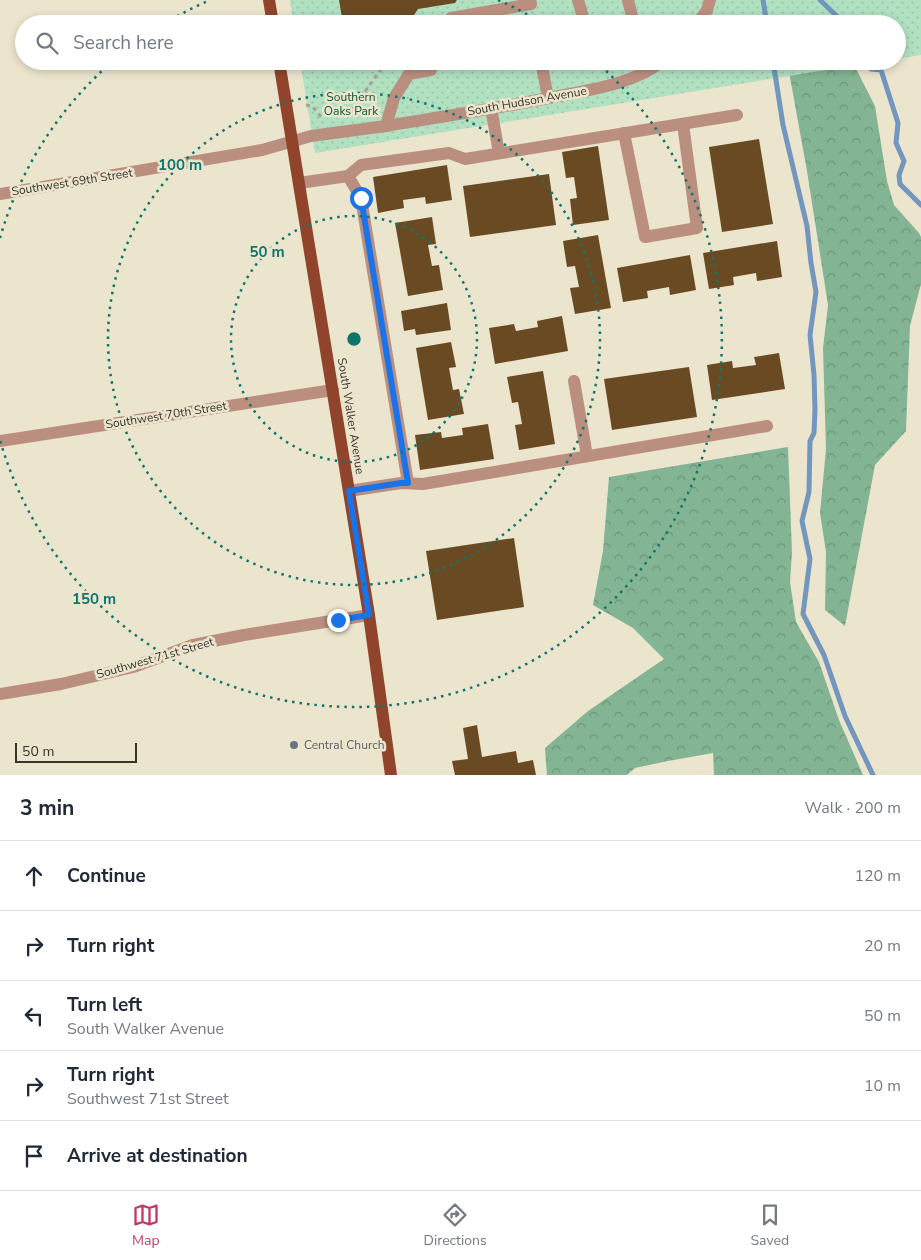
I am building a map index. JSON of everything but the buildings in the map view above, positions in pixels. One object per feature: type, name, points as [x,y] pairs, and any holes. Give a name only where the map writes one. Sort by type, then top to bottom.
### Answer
[{"type":"main road","points":[[269,0],[272,15]]},
{"type":"main road","name":"South Walker Avenue","points":[[280,70],[369,615],[391,775]]},
{"type":"street","points":[[578,0],[582,15]]},
{"type":"street","points":[[628,0],[632,15]]},
{"type":"street","points":[[703,15],[710,0]]},
{"type":"street","points":[[466,15],[531,2]]},
{"type":"street","points":[[386,126],[394,98],[409,74],[420,70]]},
{"type":"street","points":[[543,70],[548,98]]},
{"type":"street","name":"South Hudson Avenue","points":[[292,142],[311,136],[386,126],[599,88],[632,80],[648,70]]},
{"type":"street","points":[[491,108],[499,153]]},
{"type":"street","points":[[298,183],[348,176],[361,166],[448,153],[465,159],[736,115]]},
{"type":"street","points":[[624,133],[645,237],[697,228],[683,124]]},
{"type":"street","name":"Southwest 69th Street","points":[[0,194],[262,150],[292,142]]},
{"type":"street","points":[[348,176],[361,198],[408,483]]},
{"type":"street","points":[[574,381],[586,456]]},
{"type":"street","name":"Southwest 70th Street","points":[[0,441],[333,390]]},
{"type":"street","points":[[349,491],[401,483],[423,484],[767,426]]},
{"type":"street","name":"Southwest 71st Street","points":[[0,694],[61,684],[134,667],[193,645],[369,615]]},
{"type":"path","points":[[340,117],[346,116],[350,112],[380,70]]},
{"type":"path","points":[[306,106],[312,106],[322,118],[327,120]]},
{"type":"green space","points":[[290,0],[921,0],[921,55],[906,58],[906,15],[292,15]]},
{"type":"green space","name":"Southern Oaks Park","points":[[301,70],[826,70],[315,153]]},
{"type":"green space","points":[[789,70],[857,70],[875,106],[887,181],[894,205],[921,237],[921,284],[910,326],[906,431],[875,465],[845,626],[825,610],[826,552],[820,513],[826,449],[823,348],[828,305]]},
{"type":"green space","points":[[788,447],[792,553],[790,582],[796,622],[819,662],[839,720],[863,775],[714,775],[713,753],[635,768],[627,775],[547,775],[545,748],[588,711],[664,659],[633,628],[593,605],[603,551],[609,477]]},
{"type":"waterway","points":[[763,0],[766,15]]},
{"type":"waterway","points":[[820,0],[836,15]]},
{"type":"waterway","points":[[774,70],[783,125],[807,226],[816,292],[810,335],[814,375],[814,433],[810,441],[809,492],[802,521],[810,559],[803,614],[824,655],[845,716],[873,775]]},
{"type":"waterway","points":[[881,70],[898,123],[896,143],[904,161],[899,175],[900,184],[921,205]]},
{"type":"place","name":"Central Church","points":[[294,745]]},
{"type":"route","points":[[338,620],[369,615],[349,491],[408,483],[361,198]]}]
